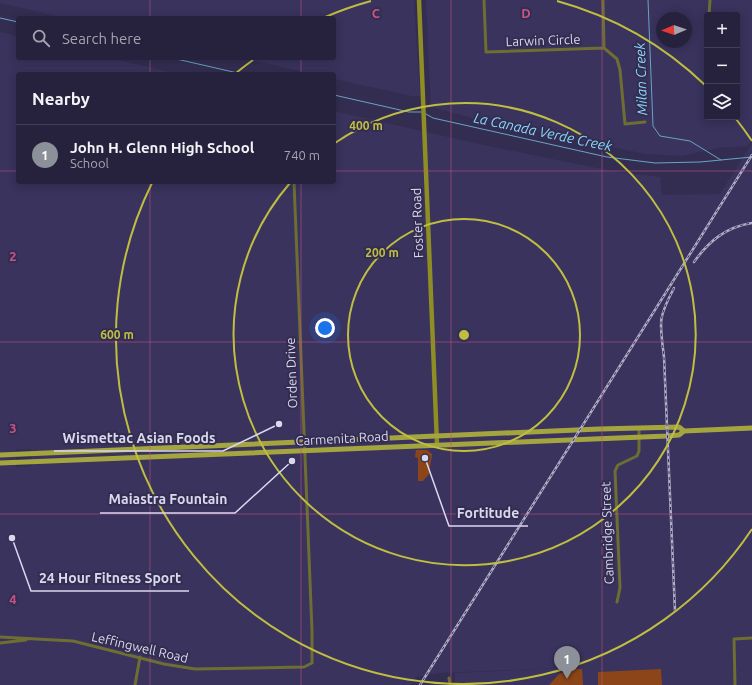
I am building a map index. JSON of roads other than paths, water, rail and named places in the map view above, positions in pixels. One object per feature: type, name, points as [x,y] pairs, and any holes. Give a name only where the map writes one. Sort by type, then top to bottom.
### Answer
[{"type":"main road","name":"Carmenita Road","points":[[0,455],[639,428],[679,427],[684,431]]},
{"type":"main road","name":"Carmenita Road","points":[[0,463],[437,444],[639,437],[679,435],[684,431],[752,428]]},
{"type":"main road","points":[[198,446],[198,455]]},
{"type":"street","name":"Foster Road","points":[[419,0],[437,444]]},
{"type":"street","name":"Larwin Circle","points":[[484,0],[486,52],[604,48]]},
{"type":"street","points":[[603,0],[604,48],[617,59],[625,124],[645,122]]},
{"type":"street","points":[[709,12],[710,0]]},
{"type":"street","name":"Orden Drive","points":[[294,184],[313,660]]},
{"type":"street","name":"Cambridge Street","points":[[617,602],[620,588],[615,472],[618,465],[637,456],[639,450],[639,428]]},
{"type":"street","name":"Leffingwell Road","points":[[0,637],[32,640],[73,641],[174,666],[210,670],[304,667],[310,665],[313,660]]},
{"type":"street","points":[[735,685],[734,639],[752,638]]},
{"type":"street","name":"Leffingwell Road","points":[[0,644],[32,640]]},
{"type":"street","points":[[135,685],[140,657]]},
{"type":"street","points":[[449,678],[450,685]]},
{"type":"waterway","name":"Milan Creek","points":[[648,0],[653,126],[660,136],[690,141],[721,160]]},
{"type":"waterway","name":"La Canada Verde Creek","points":[[0,18],[16,22]]},
{"type":"waterway","name":"La Canada Verde Creek","points":[[181,60],[233,72]]},
{"type":"waterway","name":"La Canada Verde Creek","points":[[336,95],[409,112],[421,112]]},
{"type":"waterway","name":"La Canada Verde Creek","points":[[426,114],[433,118],[607,157],[655,163],[700,162],[752,157]]},
{"type":"railway","points":[[420,685],[752,155]]},
{"type":"railway","points":[[694,262],[712,241],[719,236],[734,228],[752,223]]},
{"type":"railway","points":[[674,288],[662,315],[661,328],[664,357],[675,611]]},
{"type":"place","name":"Wismettac Asian Foods","points":[[279,424]]},
{"type":"place","name":"Fortitude","points":[[425,458]]},
{"type":"place","name":"Maiastra Fountain","points":[[292,461]]},
{"type":"place","name":"24 Hour Fitness Sport","points":[[12,538]]},
{"type":"place","name":"John H. Glenn High School","points":[[567,679]]}]
